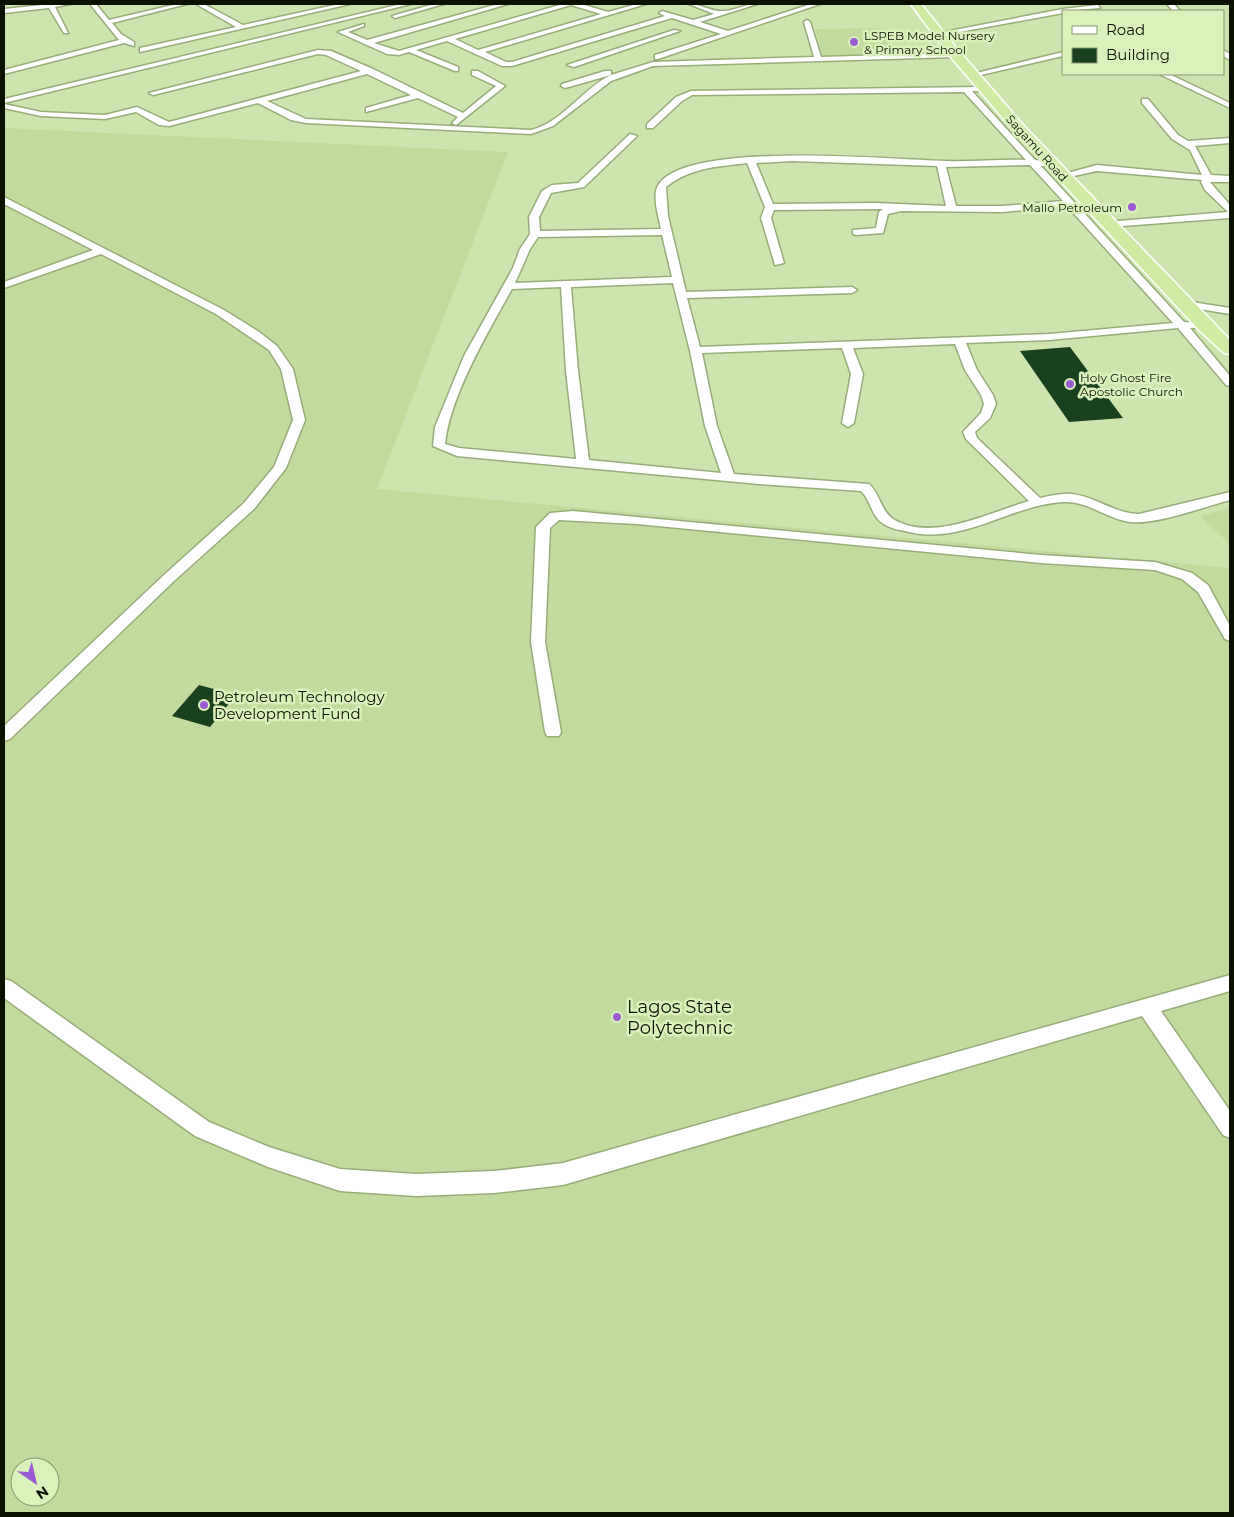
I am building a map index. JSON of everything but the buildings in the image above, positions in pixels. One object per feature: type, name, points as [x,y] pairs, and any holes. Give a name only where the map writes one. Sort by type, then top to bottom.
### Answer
[{"type":"highway","name":"Sagamu Road","points":[[916,4],[956,55],[969,82],[984,90],[1063,177],[1204,325],[1230,348]]},
{"type":"street","points":[[4,11],[68,4]]},
{"type":"street","points":[[93,4],[124,41],[164,61]]},
{"type":"street","points":[[108,22],[184,4]]},
{"type":"street","points":[[199,4],[242,27]]},
{"type":"street","points":[[143,50],[347,4]]},
{"type":"street","points":[[4,101],[115,75],[164,61],[408,4]]},
{"type":"street","points":[[389,18],[441,4]]},
{"type":"street","points":[[368,42],[505,4]]},
{"type":"street","points":[[372,22],[342,32],[394,53],[569,4]]},
{"type":"street","points":[[575,4],[607,14]]},
{"type":"street","points":[[692,4],[722,14]]},
{"type":"street","points":[[694,22],[754,4]]},
{"type":"street","points":[[565,86],[730,40],[817,4]]},
{"type":"street","points":[[51,6],[66,32]]},
{"type":"street","points":[[478,52],[607,14],[643,6]]},
{"type":"street","points":[[1072,10],[1099,7]]},
{"type":"street","points":[[1030,9],[1037,14]]},
{"type":"street","points":[[486,10],[515,19]]},
{"type":"street","points":[[655,10],[694,22],[730,40]]},
{"type":"street","points":[[938,34],[1037,14],[1062,11]]},
{"type":"street","points":[[446,38],[509,64],[672,16]]},
{"type":"street","points":[[807,22],[818,59]]},
{"type":"street","points":[[571,65],[676,31]]},
{"type":"street","points":[[4,72],[124,41]]},
{"type":"street","points":[[409,50],[455,68]]},
{"type":"street","points":[[153,93],[318,52],[328,53],[370,71],[462,116]]},
{"type":"street","points":[[650,126],[679,99],[691,93],[969,82],[1062,54]]},
{"type":"street","points":[[543,55],[600,75]]},
{"type":"street","points":[[261,101],[294,118],[306,121],[536,131],[549,125],[616,74],[659,63],[734,58],[818,59],[956,55]]},
{"type":"street","points":[[153,77],[164,61]]},
{"type":"street","points":[[4,106],[41,114],[105,117],[137,109],[162,123],[169,124],[370,71]]},
{"type":"street","points":[[451,128],[462,116],[501,86],[475,73]]},
{"type":"street","points":[[115,75],[137,74],[153,77],[173,88]]},
{"type":"street","points":[[1165,75],[1230,106]]},
{"type":"street","points":[[969,82],[1068,203],[1181,325],[1230,383]]},
{"type":"street","points":[[10,90],[22,96]]},
{"type":"street","points":[[369,110],[420,95]]},
{"type":"street","points":[[1213,98],[1230,98]]},
{"type":"street","points":[[1145,101],[1175,137],[1188,144],[1196,152],[1208,178]]},
{"type":"street","points":[[633,136],[581,185],[549,190],[537,209],[534,217],[536,234],[525,249],[518,268],[470,356],[440,427],[439,446],[446,450],[457,452],[864,487],[874,496],[880,515],[885,520],[927,532],[959,529],[1037,502],[1063,497],[1138,519],[1230,496]]},
{"type":"street","points":[[1188,144],[1230,140]]},
{"type":"street","points":[[728,476],[712,428],[696,350],[677,280],[667,232],[659,192],[668,177],[687,168],[785,158],[837,158],[941,164],[1033,162],[1051,164]]},
{"type":"street","points":[[751,161],[770,207],[766,218],[779,264]]},
{"type":"street","points":[[941,164],[952,210]]},
{"type":"street","points":[[1063,177],[1097,168],[1230,179]]},
{"type":"street","points":[[1208,178],[1205,182],[1208,188],[1230,210]]},
{"type":"street","points":[[4,200],[220,312],[255,334],[272,348],[287,369],[298,420],[280,468],[249,506],[169,578],[4,735]]},
{"type":"street","points":[[770,207],[876,206],[952,210],[1009,209],[1068,203]]},
{"type":"street","points":[[856,232],[880,231],[884,212],[903,208]]},
{"type":"street","points":[[1109,224],[1230,215]]},
{"type":"street","points":[[536,234],[667,232]]},
{"type":"street","points":[[4,285],[103,250]]},
{"type":"street","points":[[508,286],[677,280]]},
{"type":"street","points":[[566,285],[572,371],[583,464]]},
{"type":"street","points":[[682,295],[852,290]]},
{"type":"street","points":[[1185,304],[1230,311]]},
{"type":"street","points":[[696,350],[1049,337],[1181,325],[1204,325]]},
{"type":"street","points":[[960,341],[973,375],[982,386],[990,408],[987,414],[972,426],[970,432],[972,439],[1037,502]]},
{"type":"street","points":[[846,344],[857,374],[848,423]]},
{"type":"street","points":[[553,732],[538,642],[542,527],[555,516],[573,515],[647,521],[1044,559],[1147,565],[1185,575],[1201,585],[1211,597],[1216,613],[1230,636]]},
{"type":"street","points":[[4,987],[202,1129],[268,1158],[340,1180],[416,1186],[494,1182],[563,1174],[742,1121],[1230,983]]},
{"type":"street","points":[[1147,1007],[1230,1128]]},
{"type":"shaded area","name":"LSPEB Model Nursery & Primary School","points":[[882,28],[893,56],[823,57],[815,29]]},
{"type":"shaded area","name":"Lagos State Polytechnic","points":[[4,128],[508,152],[377,489],[1230,568],[1230,1513],[4,1513]]},
{"type":"shaded area","points":[[1230,508],[1230,544],[1200,516]]},
{"type":"place","name":"LSPEB Model Nursery & Primary School","points":[[854,42]]},
{"type":"place","name":"Mallo Petroleum","points":[[1132,207]]},
{"type":"place","name":"Holy Ghost Fire Apostolic Church","points":[[1070,384]]},
{"type":"place","name":"Petroleum Technology Development Fund","points":[[204,705]]},
{"type":"place","name":"Lagos State Polytechnic","points":[[617,1017]]}]
